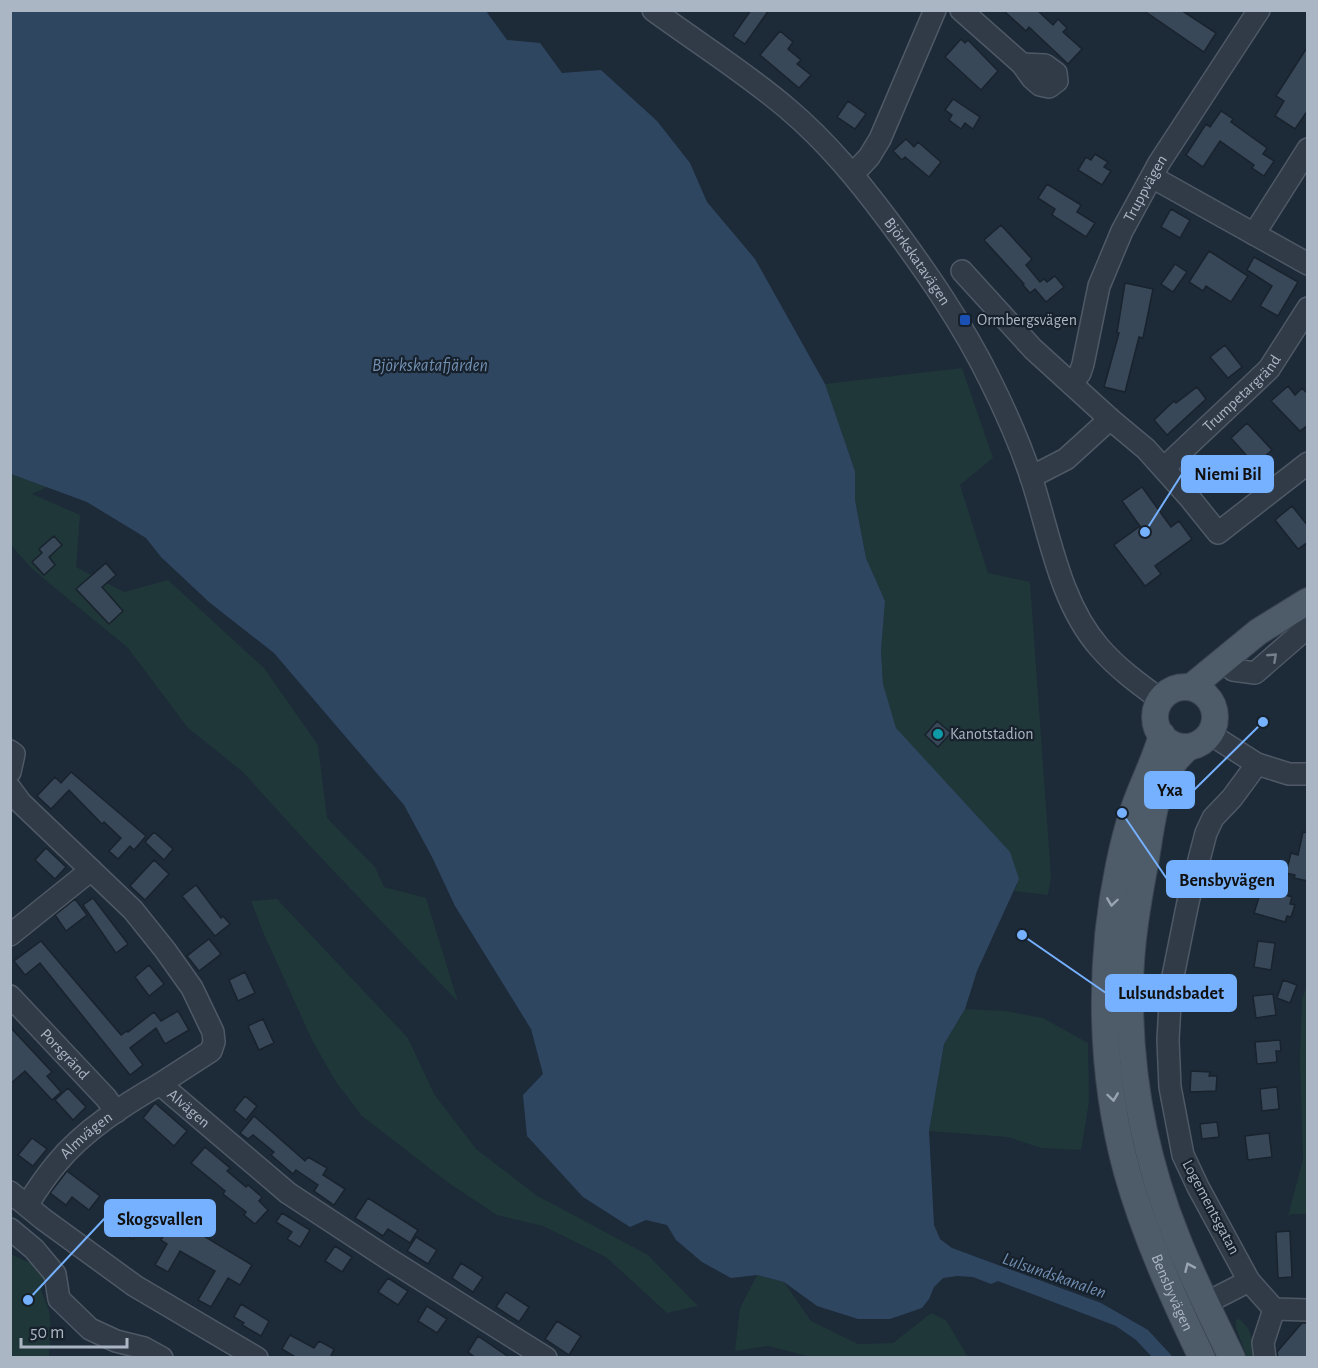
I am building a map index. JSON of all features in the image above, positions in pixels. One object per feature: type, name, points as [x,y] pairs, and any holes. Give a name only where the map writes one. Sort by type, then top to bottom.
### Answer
[{"type":"main road","points":[[1301,614],[1233,670],[1222,687],[1214,708],[1215,722],[1200,740],[1174,744],[1162,735],[1157,728],[1156,716],[1161,700],[1176,689],[1191,687],[1258,632],[1301,614]]},
{"type":"main road","points":[[1191,687],[1205,695],[1214,708]]},
{"type":"main road","name":"Bensbyvägen","points":[[1162,735],[1131,817],[1114,892],[1107,949],[1106,1032],[1113,1100],[1127,1171],[1148,1235],[1202,1358]]},
{"type":"main road","name":"Bensbyvägen","points":[[1200,740],[1178,755],[1166,772],[1155,805],[1132,945],[1130,1016],[1136,1085],[1151,1160],[1176,1236],[1232,1358]]},
{"type":"street","name":"Björkskatavägen","points":[[653,10],[789,110],[819,138],[853,174],[918,259],[954,315],[999,398],[1031,477],[1063,581],[1081,621],[1105,654],[1161,700]]},
{"type":"street","points":[[853,174],[869,157],[879,139],[935,10]]},
{"type":"street","points":[[961,10],[1022,64]]},
{"type":"street","name":"Truppvägen","points":[[1072,383],[1080,373],[1083,364],[1095,304],[1108,261],[1122,231],[1193,109],[1258,10]]},
{"type":"street","points":[[1254,234],[1308,149]]},
{"type":"street","points":[[1152,177],[1308,264]]},
{"type":"street","points":[[962,272],[1033,349],[1136,440],[1164,468],[1218,533],[1308,463]]},
{"type":"street","name":"Trumpetargränd","points":[[1164,468],[1269,369],[1308,308]]},
{"type":"street","points":[[1031,477],[1066,459],[1110,419]]},
{"type":"street","points":[[1200,740],[1257,764],[1289,774],[1308,774]]},
{"type":"street","points":[[10,751],[14,754],[10,772]]},
{"type":"street","name":"Logementsgatan","points":[[1257,764],[1232,798],[1213,818],[1206,833],[1188,902],[1171,986],[1168,1040],[1170,1087],[1183,1155],[1249,1281],[1274,1309]]},
{"type":"street","name":"Alvägen","points":[[10,788],[21,803],[133,910],[192,988],[213,1032],[214,1042],[211,1051],[160,1084],[288,1193],[546,1358]]},
{"type":"street","points":[[10,935],[91,870]]},
{"type":"street","name":"Porsgränd","points":[[10,996],[106,1098],[116,1112]]},
{"type":"street","name":"Almvägen","points":[[19,1199],[85,1136],[116,1112],[160,1084]]},
{"type":"street","points":[[19,1199],[135,1286],[257,1358]]},
{"type":"street","points":[[10,1229],[34,1249],[55,1274],[59,1299],[90,1329],[116,1341],[153,1353]]},
{"type":"street","points":[[1206,1303],[1249,1281]]},
{"type":"street","points":[[1265,1358],[1263,1342],[1274,1309],[1308,1310]]},
{"type":"green space","points":[[962,368],[993,458],[960,485],[988,573],[1030,582],[1051,877],[1048,895],[1014,891],[1017,885],[958,798],[896,729],[883,684],[881,651],[885,601],[866,558],[855,500],[855,471],[825,384]]},
{"type":"green space","points":[[10,474],[47,487],[32,494],[80,515],[76,567],[124,592],[168,580],[264,668],[318,745],[327,818],[375,867],[384,887],[426,898],[458,1002],[243,772],[188,728],[128,648],[32,569],[11,545]]},
{"type":"green space","points":[[277,899],[408,1038],[434,1094],[476,1149],[536,1195],[648,1255],[698,1306],[667,1313],[606,1257],[543,1226],[497,1215],[450,1184],[362,1116],[336,1082],[313,1042],[251,901]]},
{"type":"green space","points":[[1307,985],[1307,1214],[1288,1216],[1303,1159],[1300,1060],[1302,999]]},
{"type":"green space","points":[[965,1009],[1005,1011],[1043,1018],[1088,1043],[1089,1102],[1081,1150],[1041,1148],[1008,1137],[929,1131],[944,1044]]},
{"type":"green space","points":[[10,1254],[46,1270],[41,1290],[49,1311],[51,1330],[49,1357],[11,1357]]},
{"type":"green space","points":[[757,1275],[784,1282],[811,1321],[858,1344],[893,1343],[931,1313],[946,1320],[968,1357],[811,1357],[768,1346],[735,1351],[740,1308]]},
{"type":"green space","points":[[1240,1319],[1248,1328],[1260,1357],[1247,1357],[1236,1328],[1236,1320]]},
{"type":"water","name":"Björkskatafjärden","points":[[10,11],[486,11],[507,40],[540,43],[562,73],[601,70],[657,121],[690,163],[707,202],[755,259],[825,384],[855,471],[855,500],[866,558],[885,601],[881,651],[883,684],[896,728],[1010,852],[1019,879],[977,971],[965,1009],[944,1044],[929,1131],[934,1225],[940,1239],[952,1248],[1101,1303],[1148,1330],[1172,1356],[1177,1357],[1152,1357],[1136,1340],[1116,1326],[998,1281],[991,1284],[973,1277],[943,1278],[934,1287],[922,1308],[890,1319],[858,1319],[817,1306],[784,1282],[757,1275],[731,1278],[702,1262],[676,1240],[667,1225],[646,1220],[630,1227],[583,1197],[527,1136],[523,1095],[543,1074],[531,1029],[455,906],[404,805],[274,653],[209,602],[161,557],[146,538],[87,502],[11,474]]},
{"type":"building","points":[[751,10],[769,10],[745,44],[733,36]]},
{"type":"building","points":[[1003,10],[1037,10],[1053,25],[1058,19],[1067,28],[1063,32],[1082,49],[1068,64],[1029,27],[1026,31]]},
{"type":"building","points":[[1143,10],[1181,10],[1216,33],[1204,52]]},
{"type":"building","points":[[780,31],[793,42],[788,49],[801,60],[797,64],[811,75],[799,88],[760,55]]},
{"type":"building","points":[[961,39],[965,43],[968,40],[998,71],[981,90],[945,57]]},
{"type":"building","points":[[1308,46],[1308,110],[1295,129],[1275,116],[1284,101],[1276,96]]},
{"type":"building","points":[[953,99],[980,117],[973,129],[965,123],[961,129],[949,120],[952,115],[945,110]]},
{"type":"building","points":[[848,101],[866,114],[855,129],[837,117]]},
{"type":"building","points":[[1221,111],[1233,119],[1231,122],[1267,148],[1263,154],[1274,161],[1264,176],[1252,168],[1254,165],[1220,141],[1203,167],[1186,155],[1206,124],[1210,127]]},
{"type":"building","points":[[906,139],[914,147],[918,142],[941,162],[929,177],[905,157],[902,160],[893,151]]},
{"type":"building","points":[[1095,154],[1108,162],[1104,167],[1111,171],[1102,185],[1078,170],[1086,157],[1091,160]]},
{"type":"building","points":[[1047,184],[1081,205],[1077,212],[1095,223],[1086,237],[1052,215],[1055,209],[1038,198]]},
{"type":"building","points":[[1171,209],[1190,220],[1180,238],[1161,227]]},
{"type":"building","points":[[1001,225],[1032,259],[1026,265],[1040,282],[1044,279],[1047,282],[1055,276],[1064,287],[1046,302],[1035,289],[1030,293],[984,240]]},
{"type":"building","points":[[1209,251],[1248,276],[1231,302],[1206,286],[1203,291],[1189,282]]},
{"type":"building","points":[[1254,257],[1298,282],[1278,316],[1260,306],[1272,286],[1247,270]]},
{"type":"building","points":[[1175,264],[1187,272],[1173,292],[1161,284]]},
{"type":"building","points":[[1125,283],[1153,289],[1143,338],[1139,337],[1125,392],[1104,387],[1119,333],[1117,333]]},
{"type":"building","points":[[1225,345],[1242,367],[1228,378],[1210,357]]},
{"type":"building","points":[[1288,386],[1295,395],[1302,388],[1308,394],[1308,425],[1300,431],[1271,401]]},
{"type":"building","points":[[1197,387],[1206,399],[1167,435],[1154,420],[1174,401],[1176,403]]},
{"type":"building","points":[[1247,423],[1272,450],[1255,465],[1231,438]]},
{"type":"building","points":[[1142,487],[1171,527],[1179,521],[1192,539],[1155,566],[1161,574],[1145,586],[1114,545],[1140,526],[1122,501]]},
{"type":"building","points":[[1292,506],[1308,526],[1308,542],[1298,549],[1275,520]]},
{"type":"building","points":[[54,536],[62,545],[49,557],[55,565],[44,575],[32,562],[42,553],[39,549]]},
{"type":"building","points":[[106,563],[116,575],[102,587],[123,611],[109,624],[76,589]]},
{"type":"building","name":"Kanotstadion","points":[[937,721],[951,733],[938,747],[925,735]]},
{"type":"building","points":[[71,772],[146,836],[134,850],[130,846],[118,859],[109,851],[121,838],[104,822],[102,824],[69,790],[51,809],[37,796],[55,777],[61,783]]},
{"type":"building","points":[[154,832],[173,849],[164,860],[145,842]]},
{"type":"building","points":[[1303,832],[1308,833],[1308,881],[1294,878],[1295,875],[1286,873],[1291,853],[1298,855]]},
{"type":"building","points":[[46,848],[66,867],[55,879],[35,860]]},
{"type":"building","points":[[154,860],[169,874],[145,900],[130,886]]},
{"type":"building","points":[[196,885],[221,918],[223,916],[230,924],[215,936],[182,896]]},
{"type":"building","points":[[1262,888],[1292,897],[1290,904],[1295,905],[1291,917],[1287,916],[1285,922],[1254,913]]},
{"type":"building","points":[[93,898],[128,944],[116,953],[83,905]]},
{"type":"building","points":[[75,899],[87,915],[66,931],[55,915]]},
{"type":"building","points":[[209,939],[221,954],[199,971],[187,956]]},
{"type":"building","points":[[41,941],[121,1035],[154,1012],[161,1021],[178,1011],[189,1030],[165,1044],[156,1028],[130,1048],[143,1065],[130,1075],[40,963],[25,975],[14,961]]},
{"type":"building","points":[[1258,941],[1275,943],[1271,970],[1254,967]]},
{"type":"building","points":[[149,965],[164,984],[149,996],[135,977]]},
{"type":"building","points":[[245,972],[255,993],[238,1001],[229,980]]},
{"type":"building","points":[[1283,980],[1297,985],[1290,1003],[1277,998]]},
{"type":"building","points":[[1273,994],[1276,1015],[1256,1018],[1253,996]]},
{"type":"building","points":[[263,1019],[274,1043],[259,1050],[248,1026]]},
{"type":"building","points":[[10,1027],[52,1072],[47,1076],[61,1092],[52,1100],[25,1071],[10,1084]]},
{"type":"building","points":[[1280,1040],[1281,1051],[1276,1051],[1277,1062],[1257,1064],[1255,1042]]},
{"type":"building","points":[[1191,1071],[1210,1072],[1209,1076],[1217,1076],[1216,1091],[1190,1092]]},
{"type":"building","points":[[1277,1087],[1279,1109],[1262,1111],[1260,1089]]},
{"type":"building","points":[[68,1088],[86,1107],[73,1120],[55,1100]]},
{"type":"building","points":[[245,1096],[257,1106],[246,1120],[234,1110]]},
{"type":"building","points":[[155,1103],[187,1131],[174,1146],[143,1118]]},
{"type":"building","points":[[254,1116],[305,1161],[308,1157],[327,1168],[323,1175],[345,1189],[334,1205],[314,1191],[318,1185],[296,1170],[293,1174],[271,1155],[274,1152],[253,1135],[248,1139],[240,1133]]},
{"type":"building","points":[[1217,1122],[1219,1137],[1202,1139],[1200,1124]]},
{"type":"building","points":[[1269,1133],[1272,1157],[1248,1160],[1245,1136]]},
{"type":"building","points":[[32,1138],[47,1149],[33,1166],[18,1155]]},
{"type":"building","points":[[205,1147],[230,1168],[227,1171],[262,1197],[259,1201],[268,1210],[255,1224],[244,1215],[246,1212],[223,1194],[225,1191],[191,1163]]},
{"type":"building","points":[[67,1171],[100,1196],[89,1210],[72,1197],[66,1205],[50,1193]]},
{"type":"building","points":[[368,1198],[418,1230],[410,1243],[388,1229],[383,1236],[355,1218]]},
{"type":"building","points":[[128,1202],[148,1213],[133,1239],[113,1228]]},
{"type":"building","points":[[282,1213],[310,1230],[300,1247],[287,1239],[292,1232],[276,1222]]},
{"type":"building","points":[[174,1218],[252,1265],[240,1285],[228,1278],[211,1307],[198,1300],[215,1271],[180,1251],[168,1272],[155,1265],[167,1244],[161,1240]]},
{"type":"building","points":[[1290,1231],[1292,1277],[1278,1278],[1276,1232]]},
{"type":"building","points":[[416,1237],[437,1250],[428,1264],[407,1251]]},
{"type":"building","points":[[335,1246],[352,1257],[342,1272],[325,1261]]},
{"type":"building","points":[[461,1263],[483,1277],[473,1292],[452,1278]]},
{"type":"building","points":[[388,1278],[408,1291],[398,1305],[378,1292]]},
{"type":"building","points":[[506,1292],[529,1307],[519,1322],[496,1307]]},
{"type":"building","points":[[241,1304],[269,1321],[261,1336],[242,1325],[244,1323],[234,1317]]},
{"type":"building","points":[[427,1306],[447,1319],[437,1333],[418,1321]]},
{"type":"building","points":[[557,1321],[581,1336],[569,1355],[545,1339]]},
{"type":"building","points":[[1302,1323],[1308,1323],[1308,1358],[1278,1358],[1277,1352]]},
{"type":"building","points":[[290,1335],[314,1348],[319,1341],[334,1349],[330,1358],[297,1358],[282,1349]]},
{"type":"building","points":[[478,1336],[510,1358],[476,1358],[468,1352]]},
{"type":"place","name":"Ormbergsvägen","points":[[965,320]]},
{"type":"place","name":"Niemi Bil","points":[[1145,532]]},
{"type":"place","name":"Yxa","points":[[1263,722]]},
{"type":"place","name":"Kanotstadion","points":[[938,734]]},
{"type":"place","name":"Bensbyvägen","points":[[1122,813]]},
{"type":"place","name":"Lulsundsbadet","points":[[1022,935]]},
{"type":"place","name":"Skogsvallen","points":[[28,1300]]},
{"type":"water label","name":"Lulsundskanalen","points":[[1054,1276]]}]
